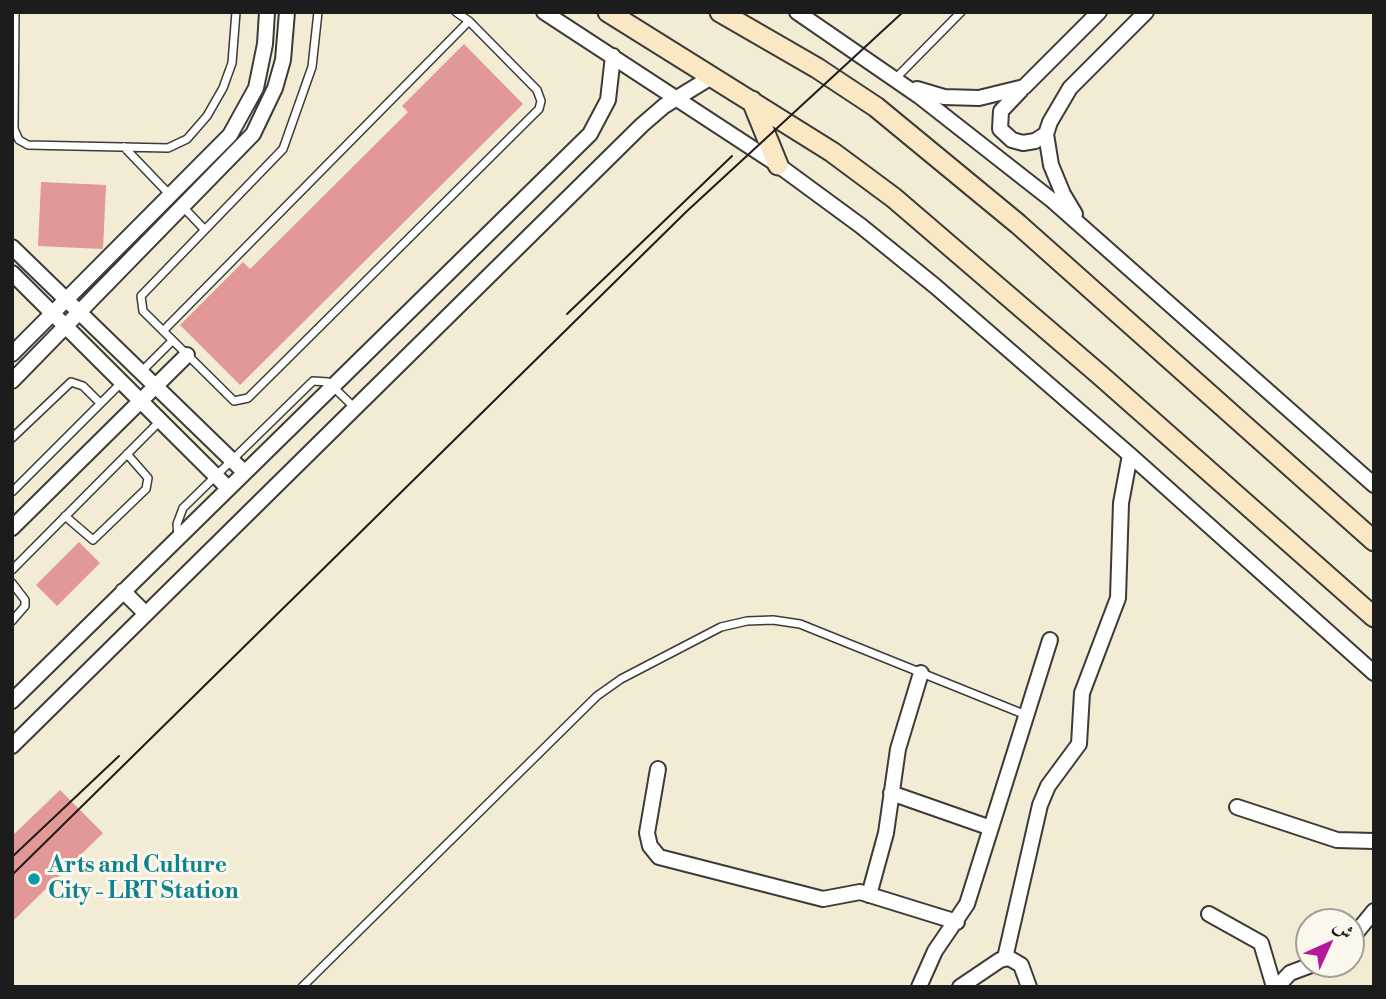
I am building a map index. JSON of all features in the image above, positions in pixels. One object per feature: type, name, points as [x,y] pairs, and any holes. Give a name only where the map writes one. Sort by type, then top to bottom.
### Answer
[{"type":"main road","points":[[608,12],[832,152],[894,198],[1100,375],[1374,617]]},
{"type":"main road","points":[[724,14],[836,81],[917,140],[1018,224],[1374,541]]},
{"type":"main road","points":[[752,101],[778,165]]},
{"type":"street","points":[[12,354],[230,135],[245,112],[261,67],[267,12]]},
{"type":"street","points":[[12,381],[184,208],[253,134],[275,88],[284,60],[287,12]]},
{"type":"street","points":[[544,12],[778,165],[935,286],[1130,455],[1374,673]]},
{"type":"street","points":[[1099,12],[1000,111],[1000,129],[1007,137],[1023,143],[1035,141],[1046,134],[1064,95],[1146,12]]},
{"type":"street","points":[[799,13],[818,21],[1016,171],[1089,232],[1374,485]]},
{"type":"street","points":[[12,701],[243,471],[590,134],[608,100],[613,57]]},
{"type":"street","points":[[12,746],[642,125],[676,98],[713,76]]},
{"type":"street","points":[[895,79],[927,93],[961,98],[993,96],[1024,87]]},
{"type":"street","points":[[1046,134],[1056,180],[1070,208],[1089,232]]},
{"type":"street","points":[[12,247],[243,471]]},
{"type":"street","points":[[12,273],[227,487]]},
{"type":"street","points":[[12,528],[187,355]]},
{"type":"street","points":[[960,987],[1005,958],[1040,805],[1048,786],[1079,744],[1082,693],[1118,598],[1121,503],[1130,455]]},
{"type":"street","points":[[123,591],[146,614]]},
{"type":"street","points":[[919,987],[935,951],[967,904],[1050,640]]},
{"type":"street","points":[[869,895],[886,833],[897,755],[921,673]]},
{"type":"street","points":[[658,769],[647,833],[650,846],[659,857],[822,899],[853,892],[869,895],[957,922]]},
{"type":"street","points":[[891,793],[991,828]]},
{"type":"street","points":[[1237,807],[1337,840],[1374,841]]},
{"type":"street","points":[[1209,914],[1261,943],[1275,987],[1295,971]]},
{"type":"street","points":[[1005,958],[1019,961],[1030,987]]},
{"type":"lane","points":[[15,12],[14,129],[23,144],[174,148],[187,139],[207,116],[228,79],[236,12]]},
{"type":"lane","points":[[318,12],[312,68],[283,149],[141,296],[143,311],[227,396],[241,402],[539,109],[541,101],[537,90],[469,21],[456,12]]},
{"type":"lane","points":[[895,79],[961,12]]},
{"type":"lane","points":[[163,331],[469,21]]},
{"type":"lane","points":[[124,147],[171,196]]},
{"type":"lane","points":[[184,208],[204,229]]},
{"type":"lane","points":[[141,372],[172,341]]},
{"type":"lane","points":[[178,537],[178,518],[183,508],[313,381],[323,380],[332,385],[355,408]]},
{"type":"lane","points":[[12,438],[71,382],[83,386],[100,403]]},
{"type":"lane","points":[[12,492],[122,382]]},
{"type":"lane","points":[[12,569],[160,420]]},
{"type":"lane","points":[[65,516],[93,540],[146,489],[148,478],[127,454]]},
{"type":"lane","points":[[12,583],[25,600],[25,606],[12,621]]},
{"type":"lane","points":[[302,987],[597,696],[621,679],[721,627],[747,621],[773,620],[800,624],[1026,715]]},
{"type":"building","points":[[464,44],[523,104],[240,385],[180,325],[243,262],[250,269],[408,112],[402,106]]},
{"type":"building","points":[[41,182],[106,185],[103,249],[38,246]]},
{"type":"building","points":[[79,542],[100,563],[57,606],[36,585]]},
{"type":"building","name":"Arts and Culture City - LRT Station","points":[[60,790],[103,833],[12,922],[12,836]]},
{"type":"tram line","points":[[12,875],[686,212],[903,12]]},
{"type":"tram line","points":[[567,314],[732,156]]},
{"type":"tram line","points":[[12,857],[119,756]]},
{"type":"place","name":"Arts and Culture City - LRT Station","points":[[34,879]]}]
